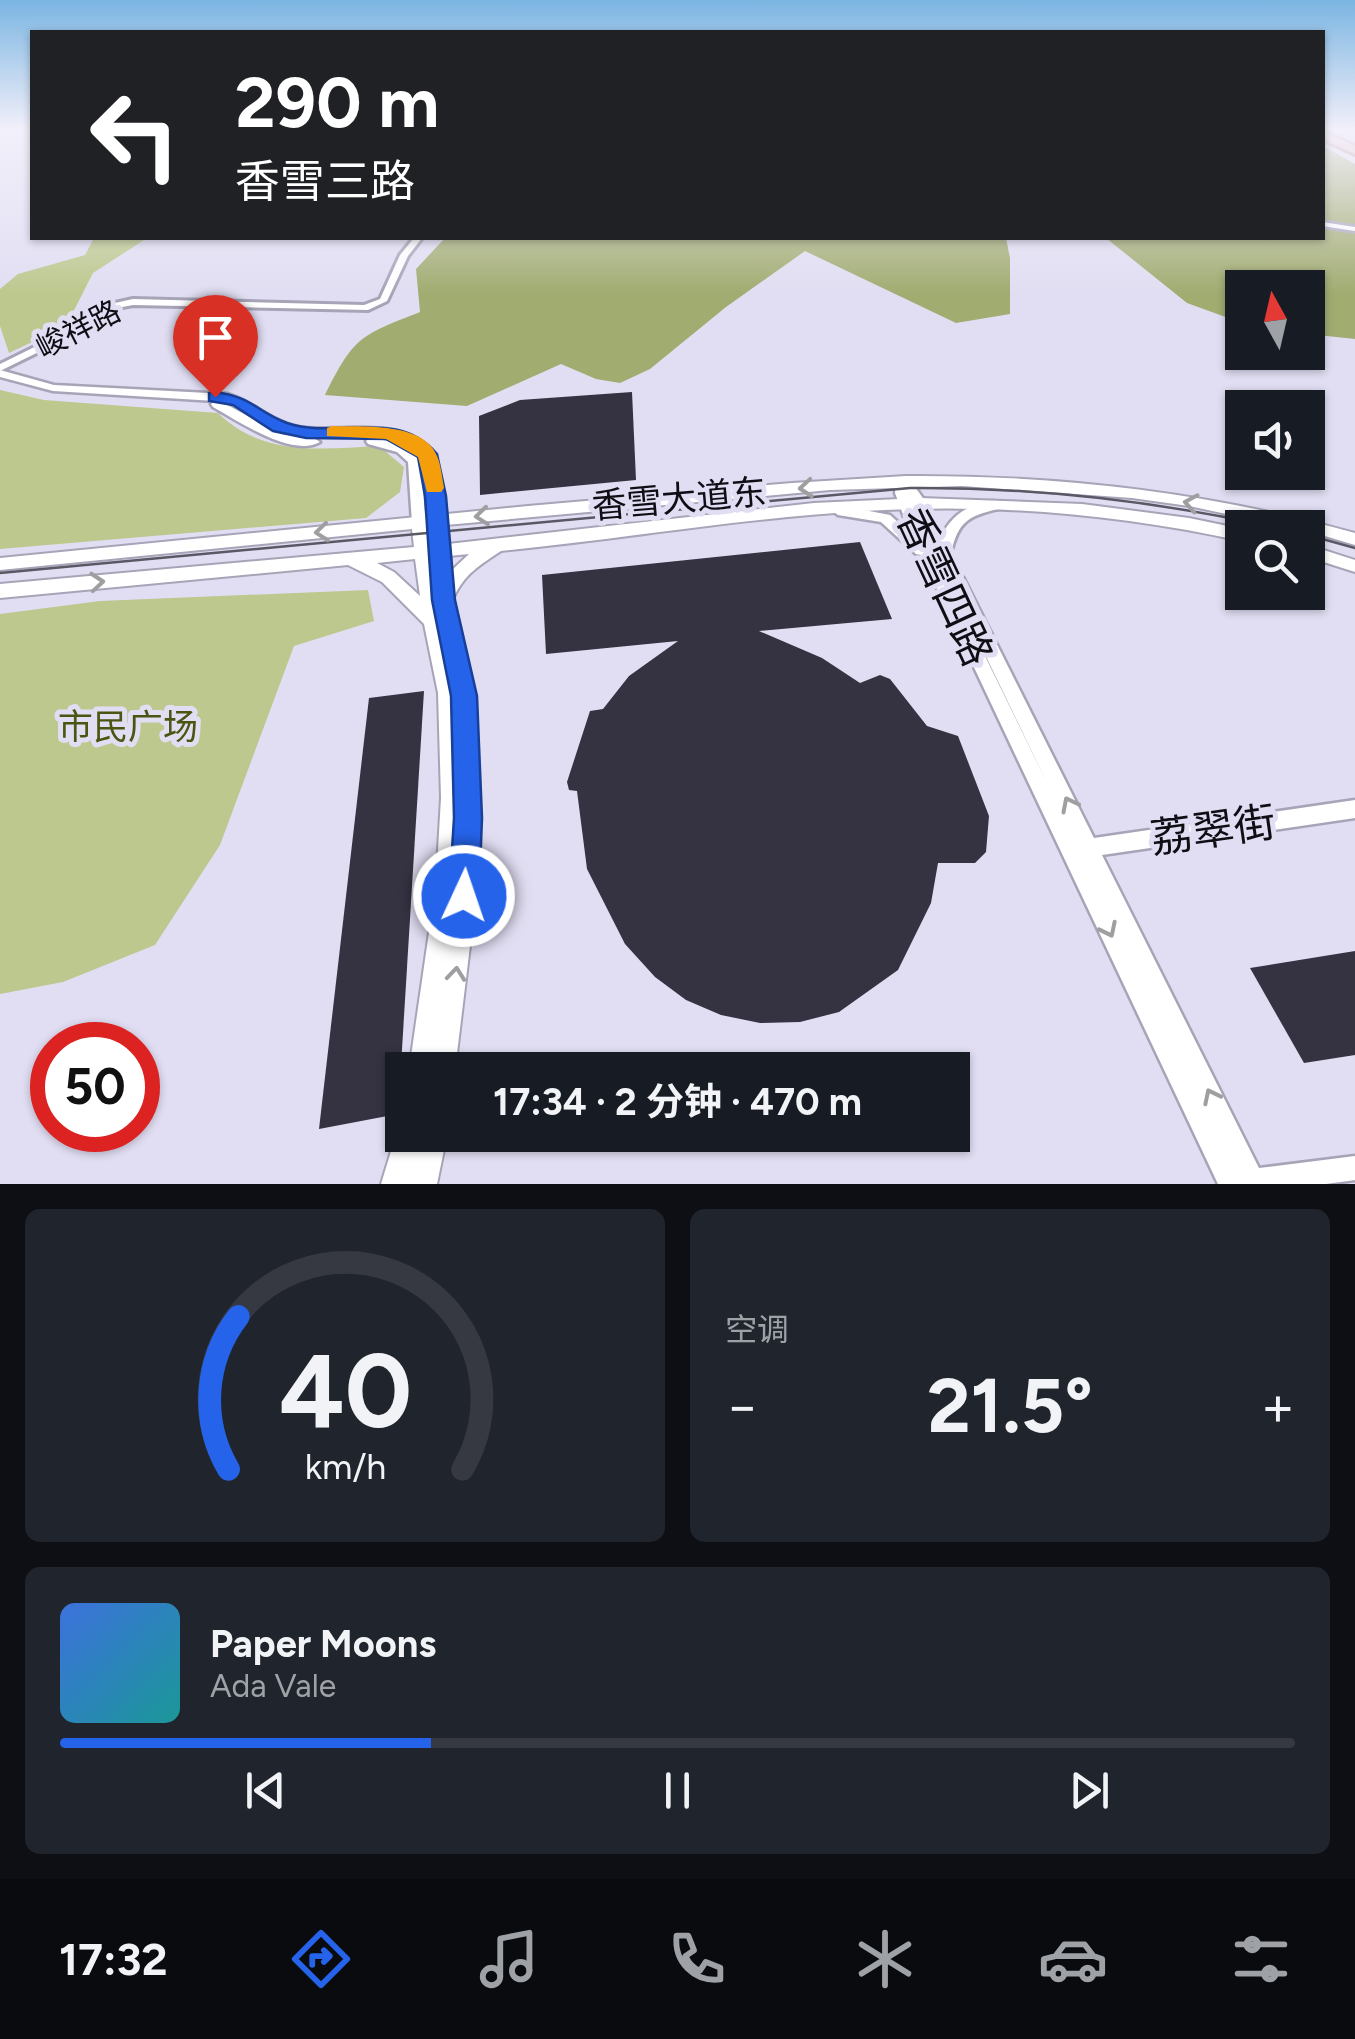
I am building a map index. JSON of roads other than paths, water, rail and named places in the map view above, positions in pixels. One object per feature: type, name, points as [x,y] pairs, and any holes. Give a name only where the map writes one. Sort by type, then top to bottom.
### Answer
[{"type":"main road","name":"香雪大道东","points":[[0,564],[903,481],[999,482],[1133,494],[1269,518],[1355,539]]},
{"type":"main road","name":"香雪大道东","points":[[0,592],[534,542],[814,509],[912,503],[1021,504],[1142,516],[1225,532]]},
{"type":"main road","points":[[425,1052],[448,884],[452,798],[448,693],[432,621],[428,522]]},
{"type":"main road","points":[[444,600],[459,570],[474,557],[497,548],[534,542]]},
{"type":"main road","points":[[431,550],[464,696],[468,818],[455,988],[445,1052]]},
{"type":"main road","points":[[1325,556],[1355,566]]},
{"type":"main road","points":[[317,562],[349,562],[374,568],[396,584],[432,621]]},
{"type":"main road","points":[[395,1184],[405,1152]]},
{"type":"main road","points":[[422,1184],[429,1152]]},
{"type":"street","points":[[1325,225],[1355,230]]},
{"type":"street","name":"峻祥路","points":[[0,371],[109,307],[133,302],[365,308],[383,301],[406,251],[416,240]]},
{"type":"street","points":[[0,371],[53,388],[227,398],[294,431],[370,432],[405,438],[430,460],[428,522]]},
{"type":"street","points":[[0,383],[61,396],[209,403],[226,406],[278,438],[389,444],[414,461],[428,522]]},
{"type":"street","name":"香雪四路","points":[[903,481],[1239,1183]]},
{"type":"street","points":[[814,509],[852,510],[884,518],[936,556],[960,516],[985,507],[1021,504]]},
{"type":"street","name":"荔翠街","points":[[1081,850],[1355,810]]},
{"type":"street","points":[[1239,1183],[1355,1168]]},
{"type":"tram line","points":[[0,573],[910,488],[1003,490],[1095,498],[1225,518]]},
{"type":"tram line","points":[[1325,540],[1355,548]]},
{"type":"park label","name":"市民广场","points":[[128,727]]}]
